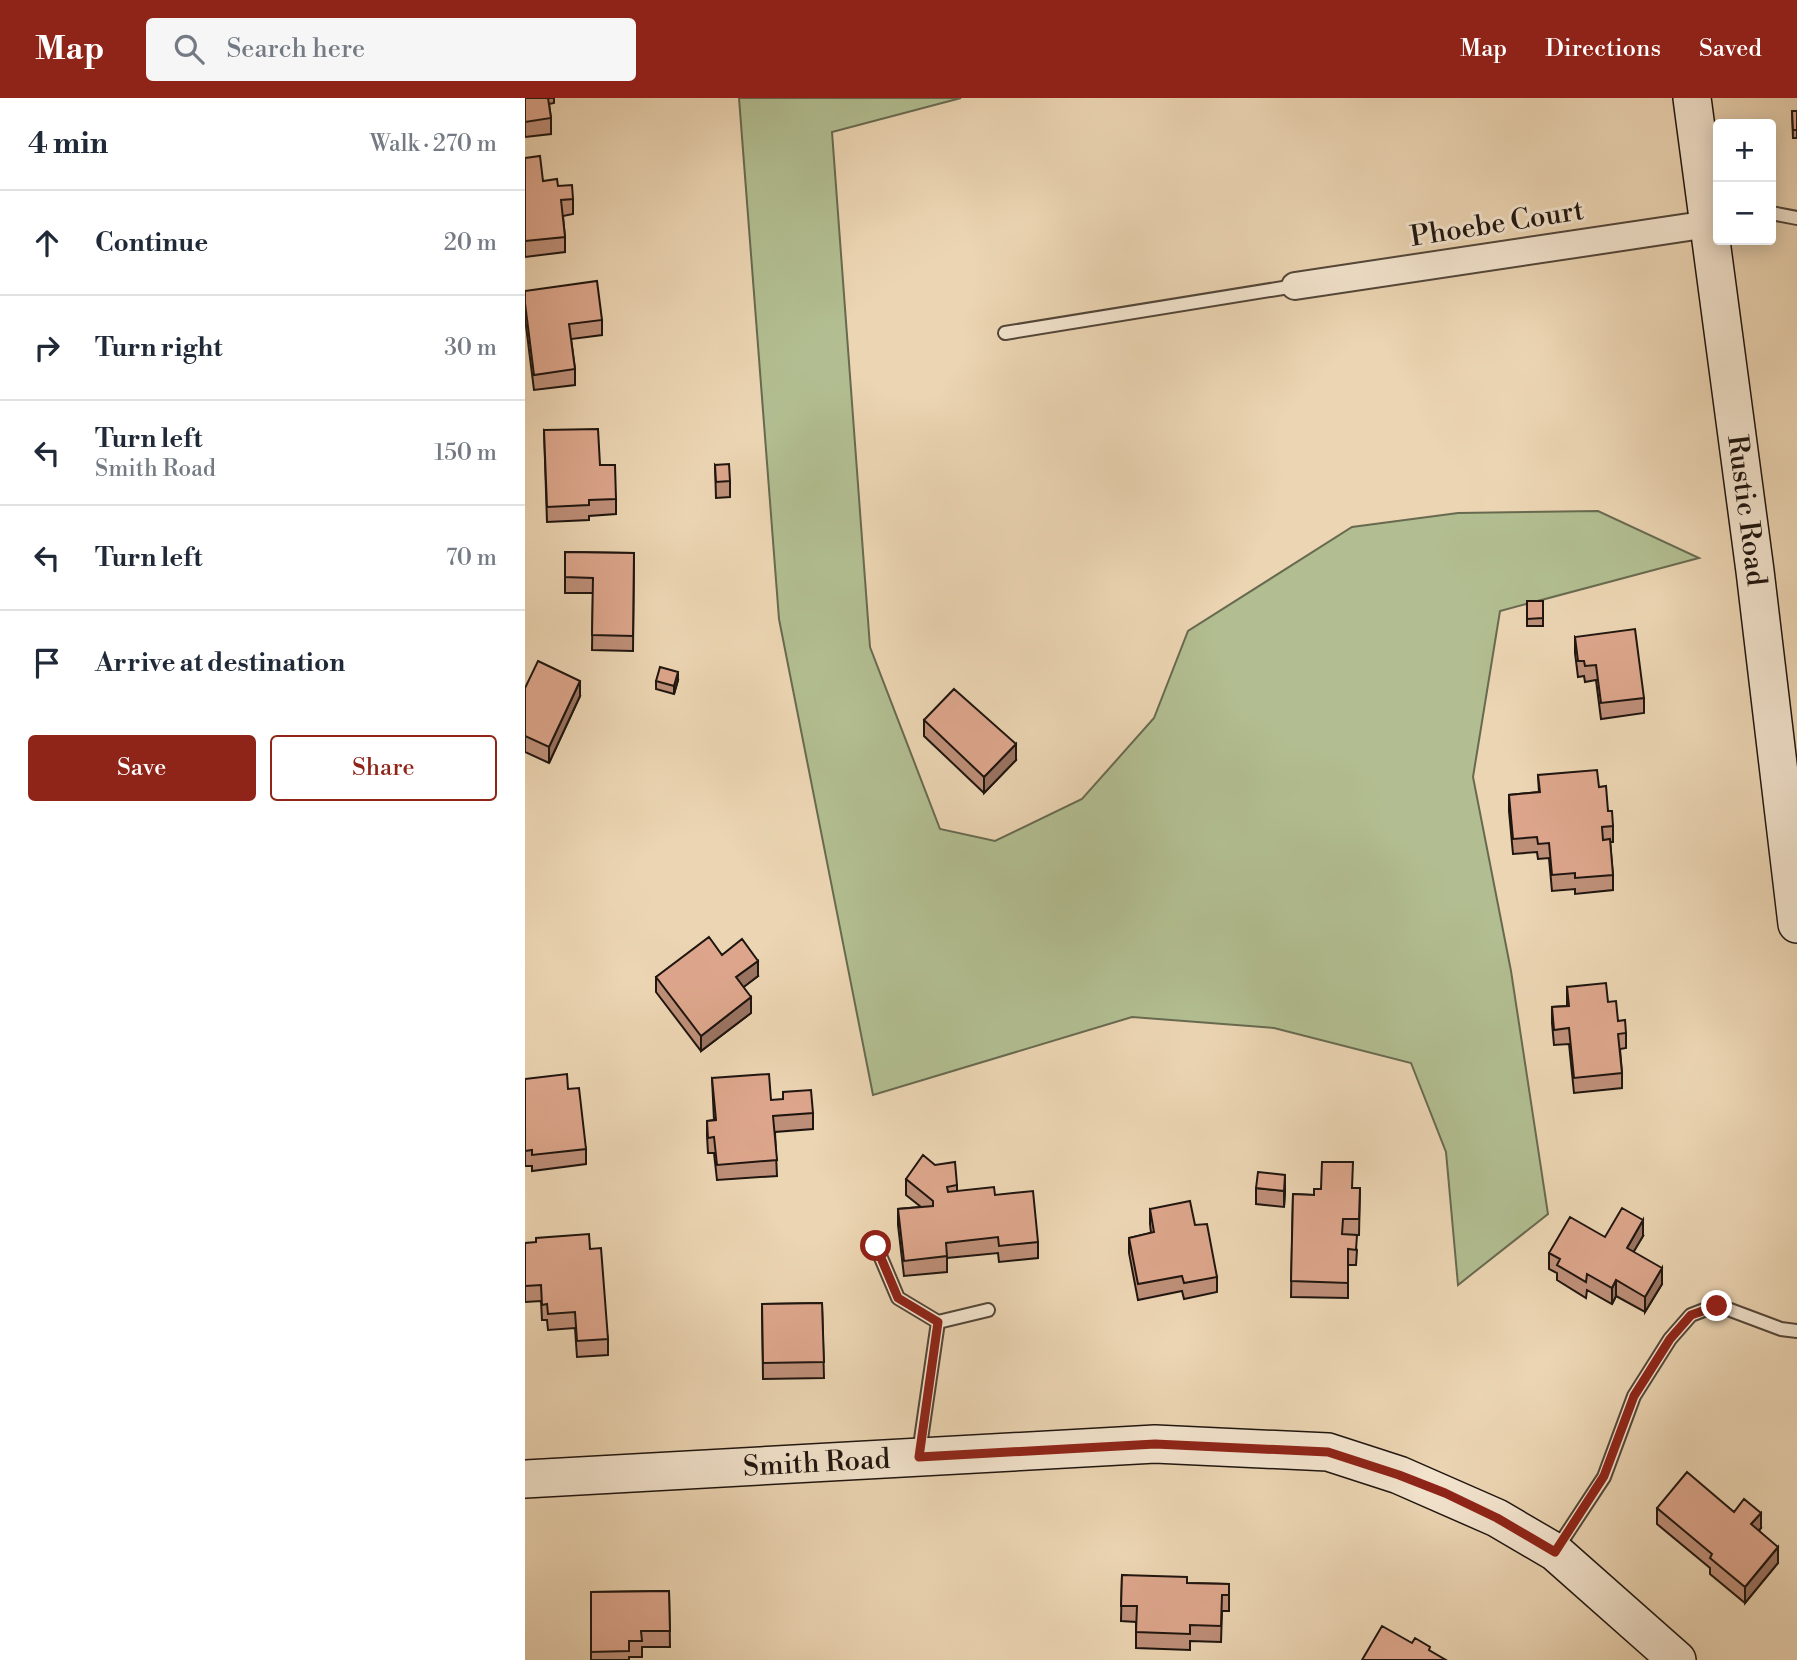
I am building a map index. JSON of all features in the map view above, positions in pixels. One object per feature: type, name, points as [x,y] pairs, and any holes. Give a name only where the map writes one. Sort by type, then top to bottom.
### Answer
[{"type":"street","name":"Rustic Road","points":[[1692,98],[1713,217]]},
{"type":"street","name":"Phoebe Court","points":[[1295,286],[1713,223]]},
{"type":"street","name":"Rustic Road","points":[[1717,245],[1797,924]]},
{"type":"street","name":"Smith Road","points":[[525,1479],[1155,1444],[1328,1452],[1445,1493],[1497,1518],[1555,1552],[1677,1660]]},
{"type":"lane","points":[[1776,214],[1797,218]]},
{"type":"lane","points":[[1005,333],[1295,286]]},
{"type":"lane","points":[[876,1246],[898,1298],[938,1322],[988,1310]]},
{"type":"lane","points":[[1555,1552],[1604,1476],[1634,1396],[1670,1339],[1691,1315],[1717,1306],[1781,1329],[1797,1331]]},
{"type":"lane","points":[[919,1457],[938,1322]]},
{"type":"green space","points":[[739,98],[961,98],[832,132],[870,647],[940,829],[995,841],[1082,799],[1154,718],[1188,631],[1352,527],[1458,513],[1598,511],[1699,558],[1500,611],[1473,777],[1511,971],[1548,1214],[1458,1285],[1446,1152],[1411,1063],[1274,1028],[1132,1017],[873,1095],[779,619]]},
{"type":"building","points":[[525,98],[548,98],[551,118],[525,122]]},
{"type":"building","points":[[1792,111],[1797,111],[1797,130],[1793,130]]},
{"type":"building","points":[[540,156],[543,181],[557,179],[558,186],[572,185],[573,199],[561,200],[565,237],[525,241],[525,158]]},
{"type":"building","points":[[597,281],[602,320],[569,324],[575,369],[534,375],[525,291]]},
{"type":"building","points":[[598,429],[600,465],[615,465],[616,499],[589,500],[589,505],[547,507],[544,430]]},
{"type":"building","points":[[729,464],[730,481],[716,482],[715,465]]},
{"type":"building","points":[[565,552],[634,553],[633,636],[592,635],[593,578],[565,577]]},
{"type":"building","points":[[1527,601],[1543,601],[1543,618],[1527,619]]},
{"type":"building","points":[[1635,629],[1644,698],[1601,703],[1596,665],[1585,666],[1584,661],[1578,661],[1575,637]]},
{"type":"building","points":[[538,661],[580,681],[549,747],[525,736],[525,688]]},
{"type":"building","points":[[660,667],[678,672],[674,686],[656,681]]},
{"type":"building","points":[[954,689],[1016,744],[984,777],[924,720]]},
{"type":"building","points":[[1597,770],[1599,787],[1606,786],[1608,811],[1612,811],[1613,826],[1602,827],[1603,840],[1610,839],[1613,875],[1575,878],[1575,873],[1552,875],[1549,843],[1538,844],[1537,837],[1513,839],[1509,795],[1540,792],[1538,775]]},
{"type":"building","points":[[709,937],[722,955],[742,939],[758,961],[736,977],[751,997],[701,1036],[656,977]]},
{"type":"building","points":[[1606,983],[1608,1002],[1616,1001],[1618,1021],[1625,1020],[1626,1033],[1618,1034],[1622,1073],[1574,1078],[1569,1028],[1554,1030],[1552,1007],[1569,1006],[1567,987]]},
{"type":"building","points":[[567,1074],[568,1089],[579,1088],[586,1149],[532,1155],[532,1150],[525,1151],[525,1079]]},
{"type":"building","points":[[769,1074],[771,1100],[783,1099],[783,1092],[811,1090],[813,1113],[773,1116],[777,1160],[717,1165],[714,1137],[708,1138],[707,1121],[716,1120],[712,1078]]},
{"type":"building","points":[[923,1155],[935,1165],[955,1162],[957,1185],[947,1187],[948,1192],[994,1187],[995,1195],[1033,1191],[1038,1242],[999,1246],[998,1237],[946,1243],[947,1256],[904,1261],[898,1209],[933,1206],[933,1201],[906,1179]]},
{"type":"building","points":[[1322,1162],[1353,1162],[1352,1188],[1360,1188],[1359,1219],[1343,1219],[1342,1234],[1357,1235],[1356,1250],[1348,1249],[1348,1283],[1291,1281],[1293,1194],[1314,1195],[1314,1189],[1321,1189]]},
{"type":"building","points":[[1258,1172],[1285,1175],[1284,1191],[1256,1188]]},
{"type":"building","points":[[1190,1201],[1195,1225],[1207,1224],[1217,1277],[1184,1283],[1182,1276],[1138,1284],[1129,1238],[1154,1232],[1150,1209]]},
{"type":"building","points":[[1622,1208],[1643,1220],[1627,1248],[1662,1268],[1645,1297],[1616,1280],[1612,1288],[1587,1274],[1586,1282],[1557,1265],[1560,1259],[1549,1253],[1570,1217],[1605,1237]]},
{"type":"building","points":[[589,1234],[590,1249],[601,1248],[608,1339],[577,1341],[575,1312],[548,1314],[547,1304],[542,1305],[541,1285],[525,1286],[525,1243],[536,1242],[536,1238]]},
{"type":"building","points":[[822,1303],[824,1362],[763,1363],[762,1304]]},
{"type":"building","points":[[1687,1472],[1734,1512],[1744,1499],[1761,1513],[1751,1524],[1778,1547],[1745,1587],[1710,1558],[1712,1554],[1657,1508]]},
{"type":"building","points":[[1122,1575],[1187,1577],[1187,1583],[1229,1584],[1229,1595],[1222,1595],[1221,1626],[1190,1625],[1190,1634],[1136,1632],[1137,1606],[1121,1606]]},
{"type":"building","points":[[669,1591],[670,1631],[641,1631],[642,1641],[629,1641],[629,1651],[591,1652],[591,1592]]},
{"type":"building","points":[[1382,1626],[1412,1643],[1415,1638],[1446,1660],[1362,1660]]},
{"type":"route","points":[[876,1246],[898,1298],[938,1322],[919,1457],[1155,1444],[1328,1452],[1445,1493],[1497,1518],[1555,1552],[1604,1476],[1634,1396],[1670,1339],[1691,1315],[1717,1306]]}]
